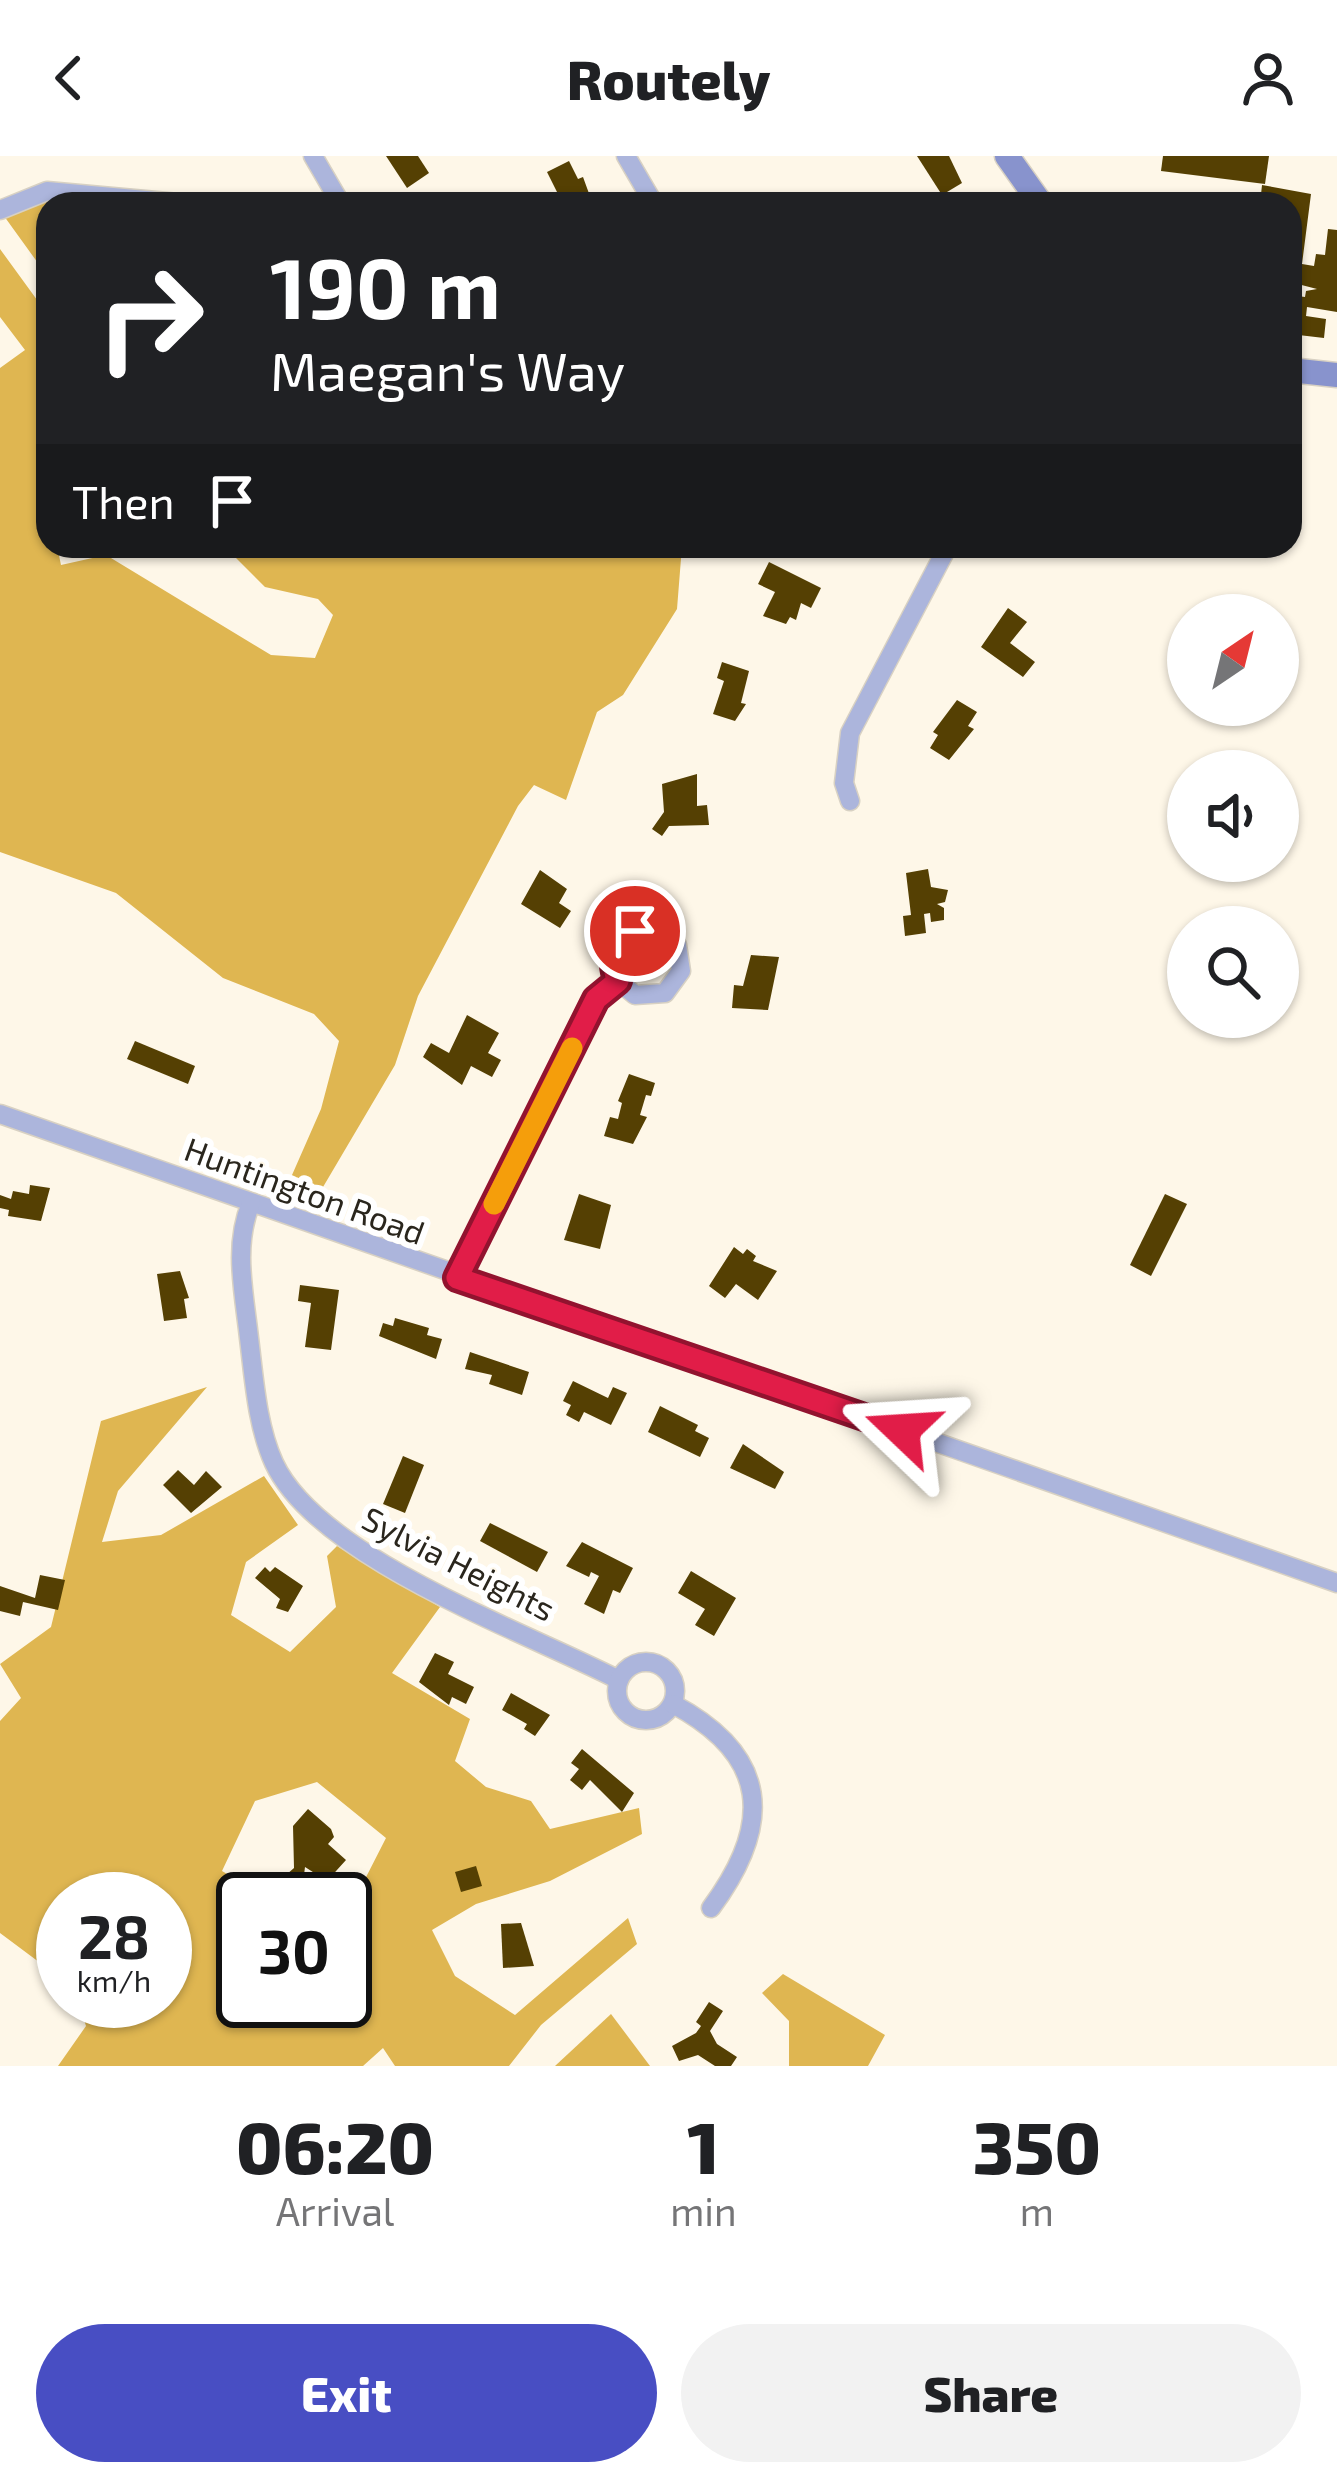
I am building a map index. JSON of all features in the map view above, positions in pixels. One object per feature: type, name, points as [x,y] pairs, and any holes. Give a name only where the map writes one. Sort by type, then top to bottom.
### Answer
[{"type":"main road","points":[[1007,156],[1032,192]]},
{"type":"main road","points":[[1302,371],[1337,375]]},
{"type":"street","points":[[313,156],[334,192]]},
{"type":"street","points":[[626,156],[647,192]]},
{"type":"street","points":[[3,201],[36,194]]},
{"type":"street","points":[[850,801],[844,783],[850,733],[942,558]]},
{"type":"street","points":[[457,1278],[596,999],[618,981]]},
{"type":"street","name":"Huntington Road","points":[[0,1114],[1337,1583]]},
{"type":"street","name":"Sylvia Heights","points":[[251,1203],[239,1232],[254,1379],[274,1462],[296,1496],[367,1554],[619,1680],[619,1703],[631,1717],[655,1719],[673,1704]]},
{"type":"street","points":[[619,1680],[633,1665],[658,1664],[675,1684],[673,1704],[725,1738],[751,1785],[751,1837],[735,1874],[711,1908]]},
{"type":"shaded area","points":[[36,200],[36,260],[4,216]]},
{"type":"shaded area","points":[[0,249],[36,298],[36,558],[60,558],[61,565],[111,558],[271,655],[315,658],[333,615],[318,599],[265,587],[236,558],[681,558],[677,609],[623,695],[597,712],[566,800],[534,785],[518,806],[418,996],[395,1065],[313,1204],[285,1191],[321,1109],[339,1041],[314,1014],[223,978],[116,893],[0,852],[0,368],[25,350],[0,317]]},
{"type":"shaded area","points":[[207,1387],[118,1491],[102,1542],[161,1535],[264,1476],[298,1525],[246,1562],[231,1615],[290,1652],[336,1607],[327,1556],[337,1546],[440,1607],[392,1673],[470,1719],[455,1761],[486,1787],[531,1801],[550,1829],[639,1808],[642,1834],[550,1881],[476,1904],[432,1930],[455,1976],[515,2015],[628,1918],[637,1944],[541,2025],[509,2066],[395,2066],[383,2048],[363,2066],[58,2066],[85,2028],[192,2028],[192,1872],[36,1872],[36,1960],[0,1933],[0,1721],[21,1698],[0,1664],[51,1627],[101,1421]]},
{"type":"shaded area","points":[[783,1974],[885,2035],[868,2066],[789,2066],[789,2021],[762,1993]]},
{"type":"shaded area","points":[[611,2014],[650,2066],[555,2066]]},
{"type":"building","points":[[386,156],[418,156],[429,173],[407,188]]},
{"type":"building","points":[[917,156],[949,156],[962,183],[940,192]]},
{"type":"building","points":[[1163,156],[1269,156],[1265,184],[1161,171]]},
{"type":"building","points":[[569,161],[588,192],[557,192],[547,172]]},
{"type":"building","points":[[1262,185],[1300,192],[1261,192]]},
{"type":"building","points":[[1302,192],[1311,194],[1302,264]]},
{"type":"building","points":[[1328,229],[1337,230],[1337,312],[1307,307],[1306,316],[1326,319],[1324,338],[1302,335],[1302,297],[1317,289],[1302,285],[1302,264],[1314,266],[1316,254],[1325,255]]},
{"type":"building","points":[[769,562],[821,588],[811,608],[801,603],[796,620],[790,617],[786,624],[763,616],[775,592],[758,584]]},
{"type":"building","points":[[1008,608],[1027,622],[1010,643],[1035,662],[1023,677],[981,647]]},
{"type":"building","points":[[722,662],[749,671],[741,703],[746,704],[735,721],[713,714],[724,681],[717,678]]},
{"type":"building","points":[[957,700],[977,712],[968,726],[974,729],[949,760],[930,748],[938,735],[933,732]]},
{"type":"building","points":[[697,774],[697,806],[707,805],[709,825],[669,826],[662,836],[652,829],[664,812],[662,784]]},
{"type":"building","points":[[928,869],[931,887],[948,890],[945,902],[937,904],[944,908],[944,920],[931,922],[930,913],[924,914],[926,933],[905,936],[903,916],[911,915],[906,873]]},
{"type":"building","points":[[540,870],[567,889],[559,903],[571,911],[560,928],[521,904]]},
{"type":"building","points":[[751,955],[779,957],[768,1010],[732,1008],[734,985],[743,986]]},
{"type":"building","points":[[467,1015],[499,1033],[488,1053],[501,1060],[492,1077],[471,1066],[462,1085],[423,1057],[431,1043],[449,1053]]},
{"type":"building","points":[[135,1041],[195,1066],[188,1084],[127,1059]]},
{"type":"building","points":[[629,1074],[655,1083],[651,1096],[646,1095],[640,1115],[647,1117],[633,1144],[604,1136],[610,1117],[618,1119],[622,1103],[618,1101]]},
{"type":"building","points":[[30,1185],[50,1188],[41,1221],[8,1216],[9,1210],[0,1208],[0,1195],[11,1199],[13,1191],[29,1194]]},
{"type":"building","points":[[579,1194],[611,1205],[600,1249],[564,1240]]},
{"type":"building","points":[[1165,1194],[1187,1204],[1151,1276],[1130,1265]]},
{"type":"building","points":[[734,1247],[743,1254],[747,1249],[756,1256],[753,1261],[777,1271],[758,1300],[736,1284],[725,1298],[709,1286]]},
{"type":"building","points":[[180,1271],[189,1298],[184,1299],[187,1318],[164,1321],[157,1274]]},
{"type":"building","points":[[300,1285],[339,1290],[331,1350],[305,1347],[311,1303],[298,1301]]},
{"type":"building","points":[[395,1318],[429,1328],[427,1335],[442,1339],[436,1359],[379,1336],[383,1323],[393,1326]]},
{"type":"building","points":[[470,1352],[529,1372],[522,1395],[489,1384],[492,1375],[465,1369]]},
{"type":"building","points":[[573,1381],[608,1398],[613,1387],[627,1393],[611,1425],[584,1412],[579,1422],[566,1415],[571,1405],[563,1401]]},
{"type":"building","points":[[660,1406],[698,1425],[695,1431],[709,1438],[700,1457],[648,1432]]},
{"type":"building","points":[[743,1444],[784,1472],[775,1489],[730,1468]]},
{"type":"building","points":[[403,1456],[424,1465],[405,1513],[383,1504]]},
{"type":"building","points":[[178,1470],[194,1485],[206,1471],[222,1487],[191,1513],[163,1485]]},
{"type":"building","points":[[490,1523],[548,1552],[537,1572],[480,1541]]},
{"type":"building","points":[[582,1542],[633,1568],[620,1593],[613,1590],[604,1614],[584,1604],[599,1576],[591,1572],[589,1577],[566,1566]]},
{"type":"building","points":[[265,1567],[270,1572],[275,1567],[303,1586],[288,1612],[276,1608],[280,1599],[255,1578]]},
{"type":"building","points":[[691,1571],[736,1598],[714,1636],[695,1625],[705,1609],[678,1593]]},
{"type":"building","points":[[40,1575],[65,1580],[58,1610],[23,1602],[20,1616],[0,1611],[0,1586],[35,1598]]},
{"type":"building","points":[[435,1653],[454,1662],[448,1674],[474,1687],[466,1704],[452,1697],[449,1705],[419,1682]]},
{"type":"building","points":[[511,1693],[550,1715],[535,1736],[524,1729],[527,1724],[502,1710]]},
{"type":"building","points":[[582,1749],[634,1793],[622,1812],[590,1780],[582,1790],[570,1780],[579,1769],[571,1763]]},
{"type":"building","points":[[308,1809],[331,1829],[334,1837],[328,1844],[346,1860],[335,1872],[313,1872],[305,1867],[304,1872],[289,1872],[294,1868],[293,1826]]},
{"type":"building","points":[[476,1866],[482,1886],[461,1892],[455,1872]]},
{"type":"building","points":[[521,1923],[534,1966],[503,1968],[501,1924]]},
{"type":"building","points":[[709,2002],[723,2011],[710,2031],[717,2044],[737,2057],[731,2066],[715,2066],[698,2055],[679,2061],[672,2046],[696,2033],[701,2026],[696,2022]]},
{"type":"slow traffic","points":[[494,1204],[572,1048]]},
{"type":"route","points":[[635,931],[618,945],[613,967],[618,981],[596,999],[457,1278],[902,1430]]}]
